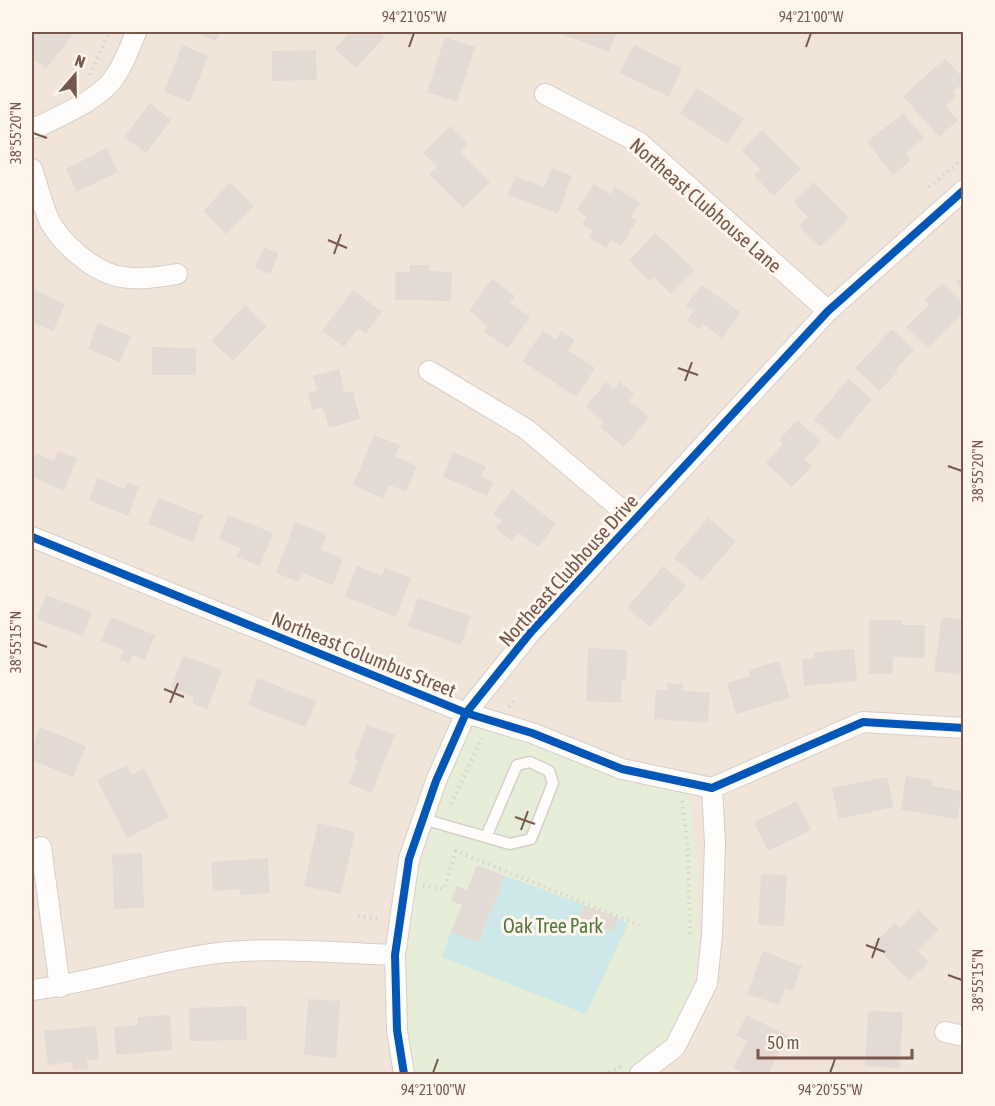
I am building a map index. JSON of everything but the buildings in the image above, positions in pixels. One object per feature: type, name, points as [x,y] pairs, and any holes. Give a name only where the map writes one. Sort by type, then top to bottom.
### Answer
[{"type":"street","points":[[32,128],[85,102],[110,83],[122,65],[136,32]]},
{"type":"street","name":"Northeast Clubhouse Lane","points":[[545,94],[640,143],[828,311]]},
{"type":"street","points":[[32,169],[50,221],[62,241],[78,256],[120,277],[146,278],[177,274]]},
{"type":"street","name":"Northeast Clubhouse Drive","points":[[404,1074],[397,1030],[395,955],[409,859],[436,782],[466,713],[531,632],[828,311],[963,190]]},
{"type":"street","points":[[429,371],[526,429],[635,521]]},
{"type":"street","name":"Northeast Columbus Street","points":[[32,537],[466,713],[532,733],[622,769],[712,788]]},
{"type":"street","points":[[634,1069],[675,1047],[707,983],[712,935],[715,844],[712,788],[863,722],[963,728]]},
{"type":"street","points":[[41,847],[60,987]]},
{"type":"street","points":[[32,990],[60,987],[199,955],[252,951],[395,955]]},
{"type":"lane","points":[[423,819],[510,844],[531,838],[553,783],[549,771],[530,762],[517,765],[486,837]]},
{"type":"path","points":[[85,84],[109,32]]},
{"type":"path","points":[[929,187],[963,158]]},
{"type":"path","points":[[443,825],[483,736],[516,699]]},
{"type":"path","points":[[682,801],[688,851],[690,940]]},
{"type":"path","points":[[422,884],[444,889],[456,851],[639,925]]},
{"type":"path","points":[[421,894],[426,874]]},
{"type":"path","points":[[358,916],[383,919]]},
{"type":"path","points":[[603,1074],[634,1069]]},
{"type":"shaded area","points":[[32,32],[963,32],[963,1074],[32,1074]]},
{"type":"green space","name":"Oak Tree Park","points":[[476,727],[500,729],[688,792],[698,870],[698,940],[692,1001],[663,1045],[627,1074],[411,1074],[406,1057],[402,974],[410,897],[461,743]]},
{"type":"water","points":[[505,876],[584,905],[579,918],[612,932],[618,918],[628,924],[586,1014],[442,957],[451,932],[478,943]]},
{"type":"cycle path","points":[[404,1074],[397,1030],[395,955],[409,859],[436,781],[466,713],[531,632],[828,311],[964,190]]},
{"type":"cycle path","points":[[32,537],[466,713],[532,733],[622,769],[712,788],[863,722],[964,728]]}]
